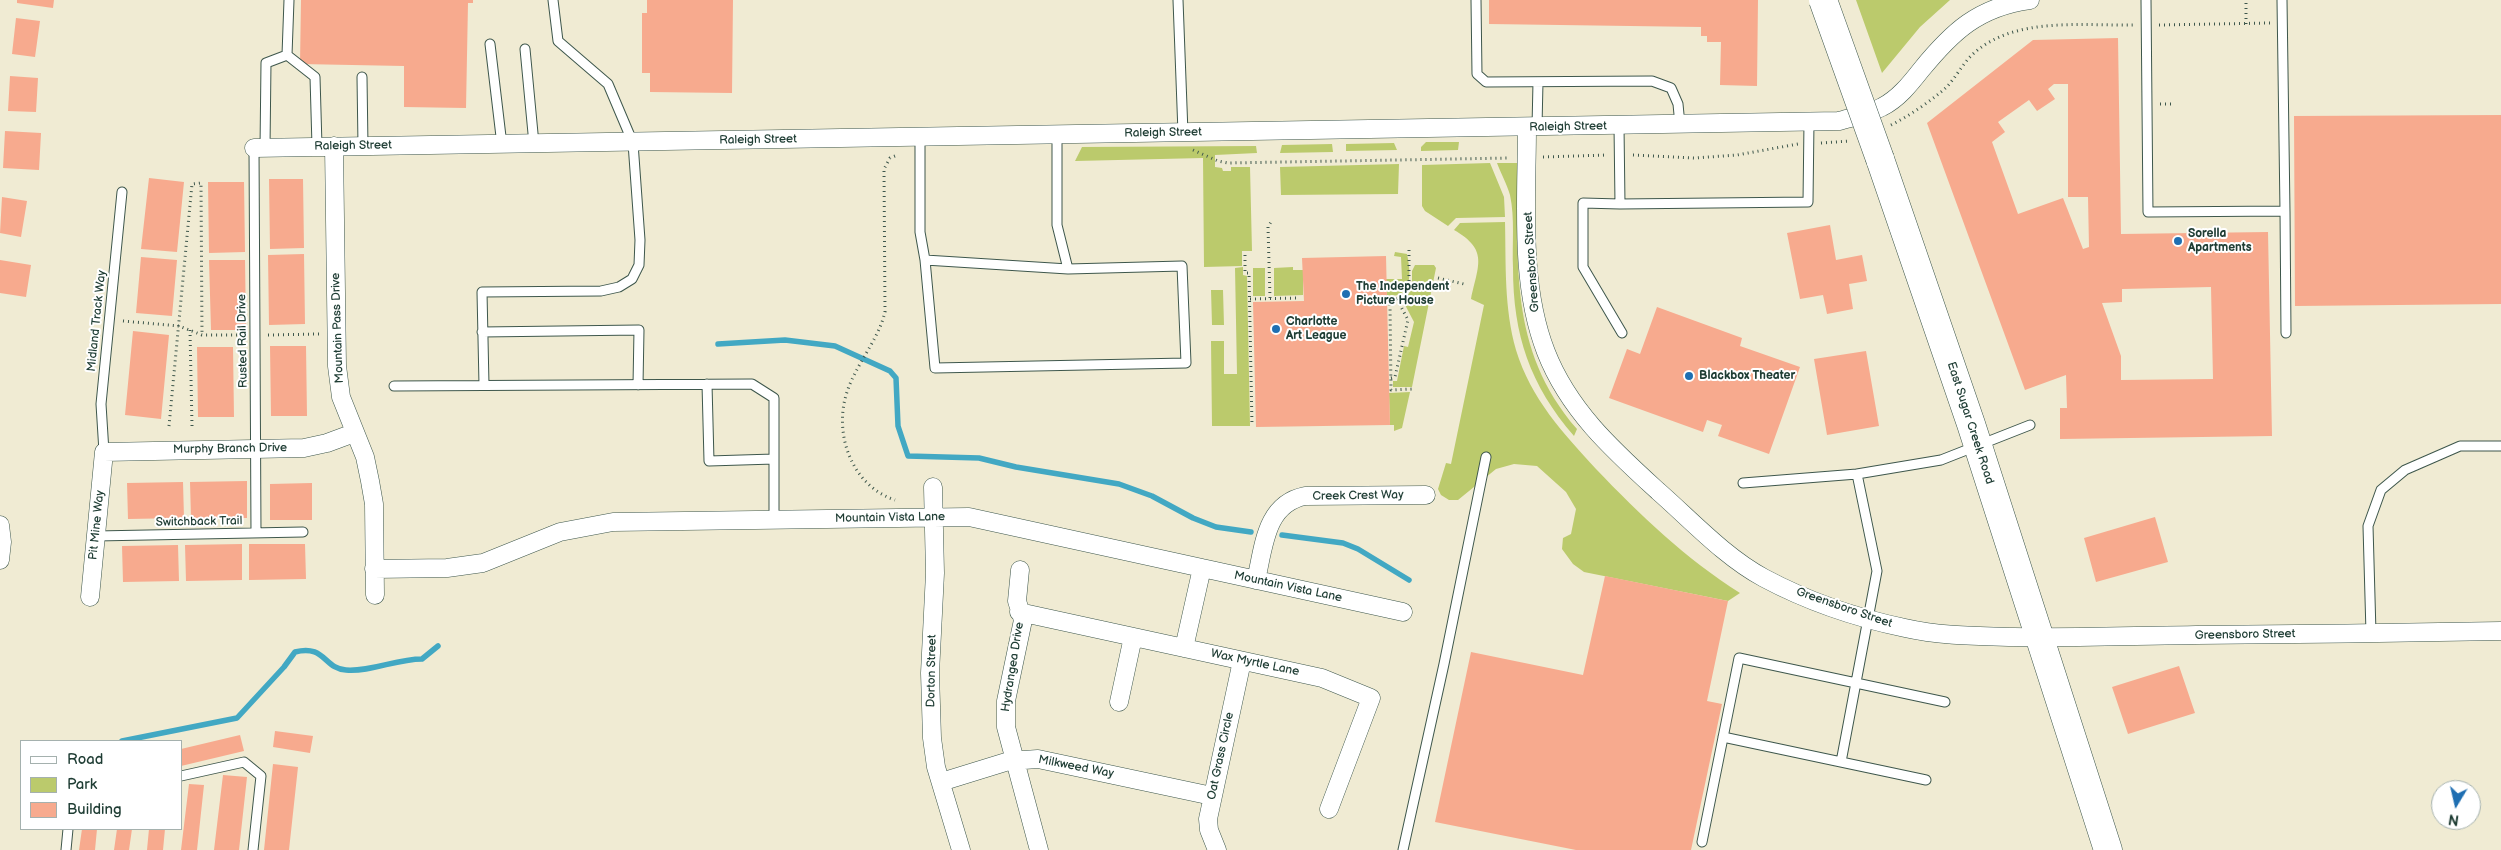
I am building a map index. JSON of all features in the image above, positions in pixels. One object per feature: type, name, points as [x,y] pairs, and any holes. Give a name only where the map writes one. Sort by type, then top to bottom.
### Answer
[{"type":"main road","name":"East Sugar Creek Road","points":[[1823,0],[1880,159],[1978,446],[2108,850]]},
{"type":"street","name":"Raleigh Street","points":[[259,148],[1839,121],[1883,107],[1906,89],[1934,55],[1966,22],[1991,9],[2030,0]]},
{"type":"street","name":"Greensboro Street","points":[[1532,127],[1528,246],[1535,316],[1546,352],[1566,393],[1584,419],[1609,447],[1732,556],[1763,577],[1811,599],[1868,618],[1907,629],[1955,634],[2041,637],[2501,632]]},
{"type":"street","name":"Mountain Pass Drive","points":[[325,146],[337,366],[341,397],[365,457],[374,504],[375,595]]},
{"type":"street","name":"Murphy Branch Drive","points":[[104,452],[304,448],[326,443],[354,433]]},
{"type":"street","name":"Pit Mine Way","points":[[90,597],[104,452]]},
{"type":"street","name":"Dorton Street","points":[[933,487],[935,574],[930,673],[932,738],[940,782],[961,850]]},
{"type":"street","name":"Creek Crest Way","points":[[1256,580],[1267,530],[1272,518],[1286,503],[1305,496],[1426,495]]},
{"type":"street","name":"Mountain Vista Lane","points":[[374,570],[447,568],[482,564],[560,532],[595,524],[968,517],[1403,612]]},
{"type":"street","points":[[0,525],[2,542],[0,560]]},
{"type":"street","points":[[1184,648],[1202,568]]},
{"type":"street","name":"Hydrangea Drive","points":[[1020,570],[1016,590],[1019,612],[1023,620],[1005,714],[1008,740],[1034,824],[1039,850]]},
{"type":"street","name":"Wax Myrtle Lane","points":[[1019,612],[1322,678],[1371,698],[1329,809]]},
{"type":"street","points":[[1119,702],[1133,637]]},
{"type":"street","name":"Oat Grass Circle","points":[[1217,850],[1208,830],[1208,819],[1242,661]]},
{"type":"street","name":"Milkweed Way","points":[[940,782],[1014,760],[1050,761],[1212,796]]},
{"type":"lane","points":[[288,0],[287,54],[315,77],[325,146]]},
{"type":"lane","points":[[484,385],[482,292],[601,291],[619,287],[632,279],[639,265],[640,240],[633,143],[608,84],[558,41],[553,0]]},
{"type":"lane","points":[[1178,0],[1182,133]]},
{"type":"lane","points":[[1476,0],[1477,74],[1486,82],[1652,81],[1671,88],[1678,104],[1680,125]]},
{"type":"lane","points":[[2146,0],[2148,212],[2285,211]]},
{"type":"lane","points":[[2282,0],[2286,333]]},
{"type":"lane","points":[[490,44],[502,145]]},
{"type":"lane","points":[[525,49],[534,144]]},
{"type":"lane","name":"Rusted Rail Drive","points":[[256,533],[259,148],[266,63],[287,54]]},
{"type":"lane","points":[[362,77],[363,146]]},
{"type":"lane","points":[[1532,127],[1538,82]]},
{"type":"lane","points":[[1622,333],[1583,267],[1583,204],[1808,202],[1809,122]]},
{"type":"lane","points":[[1619,126],[1620,204]]},
{"type":"lane","points":[[1056,134],[1057,225],[1068,269]]},
{"type":"lane","points":[[920,137],[920,232],[925,260],[934,368],[1186,363],[1182,266],[1068,269],[925,260]]},
{"type":"lane","name":"Midland Track Way","points":[[104,452],[101,404],[122,192]]},
{"type":"lane","points":[[482,332],[638,330],[638,385]]},
{"type":"lane","points":[[707,384],[709,461],[774,459]]},
{"type":"lane","points":[[394,386],[752,384],[774,398],[774,520]]},
{"type":"lane","points":[[1744,483],[1857,474],[1941,460],[2030,425]]},
{"type":"lane","points":[[2371,633],[2368,526],[2381,490],[2405,470],[2460,446],[2501,446]]},
{"type":"lane","points":[[1403,850],[1444,664],[1486,457]]},
{"type":"lane","points":[[1841,762],[1877,571],[1857,474]]},
{"type":"lane","name":"Switchback Trail","points":[[96,536],[303,532]]},
{"type":"lane","points":[[1702,842],[1739,658],[1945,702]]},
{"type":"lane","points":[[1723,736],[1926,780]]},
{"type":"lane","points":[[182,776],[244,762],[261,776],[253,850]]},
{"type":"lane","points":[[66,850],[68,830]]},
{"type":"path","points":[[2246,0],[2246,24]]},
{"type":"path","points":[[169,426],[192,184],[201,184],[202,335]]},
{"type":"path","points":[[1270,298],[1268,227],[1272,222]]},
{"type":"path","points":[[1409,250],[1409,291],[1390,303],[1391,390],[1414,389]]},
{"type":"path","points":[[1245,255],[1245,273],[1250,273],[1252,426]]},
{"type":"path","points":[[1438,278],[1464,284]]},
{"type":"path","points":[[1250,299],[1298,298]]},
{"type":"path","points":[[1391,378],[1395,378],[1408,320],[1397,299]]},
{"type":"path","points":[[120,320],[179,326],[202,335],[249,335]]},
{"type":"path","points":[[190,330],[192,426]]},
{"type":"path","points":[[268,335],[328,334]]},
{"type":"path","points":[[874,339],[847,392],[843,418],[845,440],[851,460],[860,477],[872,489],[896,500]]},
{"type":"green space","points":[[1856,0],[1950,0],[1920,27],[1882,73]]},
{"type":"green space","points":[[1426,142],[1459,142],[1458,150],[1421,151],[1421,147]]},
{"type":"green space","points":[[1394,143],[1397,150],[1346,151],[1346,144]]},
{"type":"green space","points":[[1332,144],[1333,152],[1280,153],[1282,145]]},
{"type":"green space","points":[[1256,146],[1257,153],[1215,155],[1215,167],[1222,168],[1223,171],[1231,171],[1231,167],[1250,167],[1252,251],[1242,251],[1242,266],[1204,267],[1203,158],[1075,161],[1082,147]]},
{"type":"green space","points":[[1490,163],[1504,197],[1505,217],[1456,218],[1448,226],[1425,211],[1422,206],[1422,165]]},
{"type":"green space","points":[[1497,163],[1517,163],[1518,270],[1528,336],[1538,367],[1554,398],[1577,429],[1574,436],[1546,398],[1535,378],[1521,337],[1516,315],[1514,292],[1512,204],[1509,191]]},
{"type":"green space","points":[[1399,164],[1398,194],[1281,195],[1280,167]]},
{"type":"green space","points":[[1505,222],[1506,286],[1512,334],[1522,368],[1539,400],[1572,442],[1629,503],[1682,551],[1740,593],[1728,601],[1584,572],[1573,564],[1562,549],[1563,538],[1571,534],[1576,509],[1566,492],[1537,466],[1514,464],[1496,469],[1458,500],[1449,500],[1441,495],[1438,489],[1446,463],[1451,464],[1484,305],[1471,299],[1478,268],[1477,252],[1465,237],[1454,230],[1460,223]]},
{"type":"green space","points":[[1395,252],[1407,254],[1408,283],[1402,293],[1395,296],[1387,296],[1386,279],[1402,279],[1401,257],[1394,256]]},
{"type":"green space","points":[[1415,265],[1434,265],[1436,268],[1412,387],[1393,387],[1393,381],[1397,381],[1404,346],[1408,347],[1414,322],[1403,301],[1412,289],[1412,271]]},
{"type":"green space","points":[[1243,267],[1243,275],[1247,276],[1250,426],[1212,426],[1211,341],[1224,341],[1224,374],[1237,374],[1235,268]]},
{"type":"green space","points":[[1293,267],[1293,270],[1303,270],[1303,295],[1274,296],[1274,268]]},
{"type":"green space","points":[[1253,268],[1265,268],[1265,296],[1253,296]]},
{"type":"green space","points":[[1211,290],[1223,290],[1224,325],[1212,325]]},
{"type":"green space","points":[[1410,392],[1402,428],[1394,431],[1394,425],[1390,425],[1389,393]]},
{"type":"building","points":[[17,0],[54,0],[53,8],[17,3]]},
{"type":"building","points":[[301,0],[473,0],[473,3],[468,3],[466,108],[404,107],[404,66],[300,64]]},
{"type":"building","points":[[647,0],[733,0],[732,93],[650,92],[650,73],[642,73],[642,13],[647,13]]},
{"type":"building","points":[[1489,0],[1758,0],[1757,86],[1720,85],[1721,42],[1707,42],[1707,36],[1701,36],[1701,27],[1489,24]]},
{"type":"building","points":[[16,18],[40,21],[35,57],[12,54]]},
{"type":"building","name":"Sorella Apartments","points":[[2118,38],[2121,234],[2268,232],[2272,436],[2060,439],[2060,408],[2067,408],[2066,375],[2025,390],[1927,123],[2033,40]],"holes":[[[2054,84],[2068,84],[2068,197],[2088,197],[2089,247],[2083,249],[2063,198],[2018,214],[1992,142],[2005,132],[1998,122],[2029,100],[2037,111],[2055,99],[2048,89]],[[2211,287],[2213,379],[2121,380],[2121,356],[2102,303],[2122,302],[2122,289]]]},
{"type":"building","points":[[10,76],[38,78],[36,112],[8,111]]},
{"type":"building","points":[[2501,115],[2501,304],[2295,306],[2294,116]]},
{"type":"building","points":[[5,131],[41,133],[39,170],[3,168]]},
{"type":"building","points":[[149,178],[184,182],[177,252],[141,249]]},
{"type":"building","points":[[269,179],[303,179],[304,248],[270,249]]},
{"type":"building","points":[[208,182],[244,182],[245,252],[209,253]]},
{"type":"building","points":[[2,197],[27,201],[21,237],[0,233]]},
{"type":"building","points":[[1830,225],[1836,260],[1862,255],[1867,281],[1849,284],[1853,309],[1827,314],[1823,295],[1800,299],[1787,233]]},
{"type":"building","points":[[304,254],[305,324],[269,325],[268,255]]},
{"type":"building","points":[[1386,256],[1390,425],[1256,427],[1253,302],[1304,301],[1302,258]]},
{"type":"building","points":[[141,257],[177,260],[172,316],[136,313]]},
{"type":"building","points":[[0,260],[31,265],[26,297],[0,293]]},
{"type":"building","points":[[209,260],[245,260],[246,330],[211,330]]},
{"type":"building","points":[[1657,307],[1742,338],[1740,346],[1800,367],[1769,454],[1718,436],[1722,425],[1707,420],[1703,432],[1609,398],[1627,349],[1640,354]]},
{"type":"building","points":[[133,331],[169,335],[161,419],[125,415]]},
{"type":"building","points":[[270,346],[306,346],[307,416],[271,416]]},
{"type":"building","points":[[197,347],[233,347],[234,417],[198,417]]},
{"type":"building","points":[[1866,351],[1879,426],[1827,435],[1814,359]]},
{"type":"building","points":[[247,481],[247,518],[191,518],[190,482]]},
{"type":"building","points":[[183,482],[184,518],[128,519],[127,483]]},
{"type":"building","points":[[312,483],[312,520],[270,520],[270,484]]},
{"type":"building","points":[[2155,517],[2168,562],[2096,582],[2084,538]]},
{"type":"building","points":[[242,544],[242,580],[186,581],[185,545]]},
{"type":"building","points":[[249,544],[305,544],[306,579],[249,580]]},
{"type":"building","points":[[178,545],[179,581],[123,582],[122,546]]},
{"type":"building","points":[[1605,576],[1728,601],[1707,701],[1722,704],[1691,850],[1576,850],[1435,822],[1471,652],[1583,675]]},
{"type":"building","points":[[2179,666],[2195,713],[2128,734],[2112,687]]},
{"type":"building","points":[[275,731],[313,736],[310,753],[273,747]]},
{"type":"building","points":[[240,735],[244,751],[182,766],[182,749]]},
{"type":"building","points":[[273,764],[298,767],[289,850],[264,850]]},
{"type":"building","points":[[223,775],[247,777],[239,850],[214,850]]},
{"type":"building","points":[[189,784],[204,785],[197,850],[181,850]]},
{"type":"building","points":[[82,830],[97,830],[95,850],[79,850]]},
{"type":"building","points":[[117,830],[132,830],[129,850],[114,850]]},
{"type":"building","points":[[149,830],[165,830],[163,850],[147,850]]},
{"type":"waterway","points":[[718,344],[785,340],[835,346],[890,371],[896,378],[898,426],[908,456],[979,458],[1016,467],[1119,484],[1152,496],[1193,518],[1216,527],[1251,532]]},
{"type":"waterway","points":[[1282,535],[1343,543],[1358,549],[1409,580]]},
{"type":"waterway","points":[[127,740],[237,718],[284,667],[295,652],[313,651],[339,669],[355,670],[422,659],[438,646]]},
{"type":"place","name":"Sorella Apartments","points":[[2178,241]]},
{"type":"place","name":"The Independent Picture House","points":[[1346,294]]},
{"type":"place","name":"Charlotte Art League","points":[[1276,329]]},
{"type":"place","name":"Blackbox Theater","points":[[1689,376]]}]
